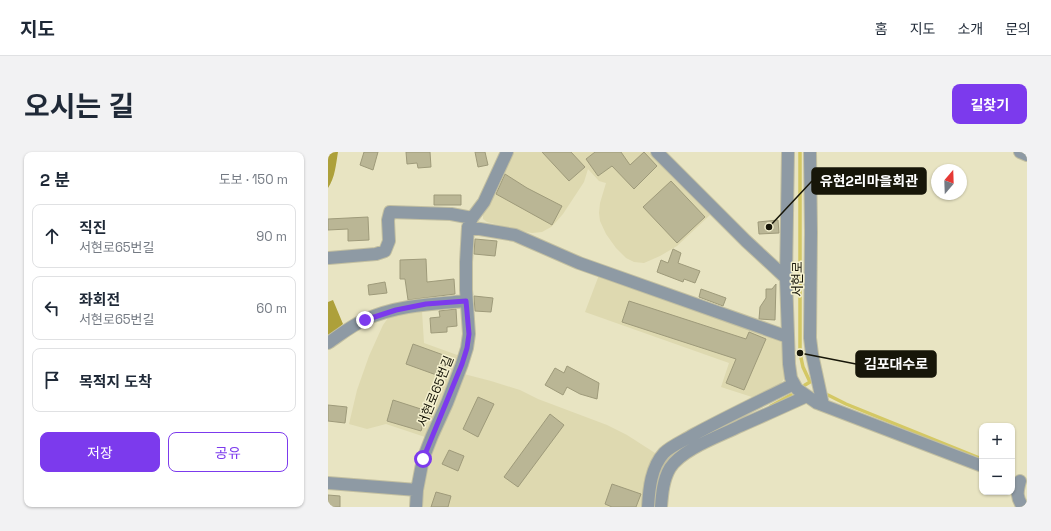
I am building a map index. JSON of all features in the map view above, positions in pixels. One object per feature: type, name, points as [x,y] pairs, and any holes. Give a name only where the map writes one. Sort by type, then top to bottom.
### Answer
[{"type":"street","points":[[470,222],[484,202],[507,152]]},
{"type":"street","name":"서현로","points":[[657,152],[746,241],[786,278]]},
{"type":"street","name":"서현로","points":[[788,152],[786,278],[789,364],[791,378],[794,384]]},
{"type":"street","name":"서현로","points":[[810,152],[810,338],[823,405]]},
{"type":"street","points":[[1020,152],[1027,155]]},
{"type":"street","points":[[329,258],[376,254],[385,251],[389,241],[388,220],[390,212],[451,214],[470,222],[515,235],[579,263],[788,337]]},
{"type":"street","name":"서현로65번길","points":[[416,507],[417,490],[423,459],[449,397],[467,348],[469,334],[466,301],[466,262],[470,222]]},
{"type":"street","points":[[328,343],[345,330],[365,320],[390,312],[426,304],[466,301]]},
{"type":"street","points":[[648,507],[648,499],[654,470],[658,461],[665,452],[699,432],[794,384],[797,389],[817,403],[979,465]]},
{"type":"street","points":[[661,507],[662,491],[669,469],[687,452],[807,396]]},
{"type":"street","points":[[1020,481],[1018,492],[1019,501],[1023,507]]},
{"type":"street","points":[[328,484],[417,490]]},
{"type":"shaded area","points":[[328,152],[338,152],[334,175],[328,188]]},
{"type":"shaded area","points":[[512,152],[649,152],[710,215],[677,246],[644,263],[634,262],[626,258],[616,248],[606,234],[600,221],[599,213],[600,203],[606,183],[599,181],[588,169],[584,182],[563,214],[551,227],[542,232],[532,233],[487,222],[483,219],[483,212]]},
{"type":"shaded area","points":[[599,275],[781,340],[784,351],[784,379],[775,388],[760,396],[752,397],[721,387],[729,363],[585,312]]},
{"type":"shaded area","points":[[333,300],[343,324],[328,337],[328,302]]},
{"type":"shaded area","points":[[422,311],[424,343],[460,356],[425,437],[386,424],[367,429],[349,424],[357,390],[369,356],[383,325],[388,318],[395,315]]},
{"type":"shaded area","points":[[464,374],[520,390],[538,399],[607,425],[627,435],[655,453],[650,465],[643,507],[420,507],[427,459]]},
{"type":"building","points":[[364,152],[378,152],[373,170],[360,165]]},
{"type":"building","points":[[406,152],[430,152],[431,167],[418,168],[417,163],[407,164]]},
{"type":"building","points":[[475,152],[485,152],[488,165],[478,167]]},
{"type":"building","points":[[542,152],[571,152],[585,167],[569,181]]},
{"type":"building","points":[[595,152],[621,152],[630,165],[644,152],[657,166],[634,189],[612,166],[598,176],[586,159]]},
{"type":"building","points":[[505,174],[527,188],[562,206],[552,225],[496,194]]},
{"type":"building","points":[[671,181],[705,217],[677,243],[643,207]]},
{"type":"building","points":[[434,195],[461,195],[461,205],[434,205]]},
{"type":"building","points":[[368,217],[369,240],[348,241],[348,229],[328,230],[328,219]]},
{"type":"building","points":[[778,220],[779,233],[759,234],[758,222]]},
{"type":"building","points":[[475,239],[497,241],[495,256],[474,254]]},
{"type":"building","points":[[673,249],[681,253],[678,263],[700,271],[695,283],[684,279],[683,282],[657,272],[661,260],[668,263]]},
{"type":"building","points":[[426,259],[427,282],[454,279],[455,294],[408,300],[405,279],[400,279],[400,260]]},
{"type":"building","points":[[385,282],[387,293],[369,295],[368,285]]},
{"type":"building","points":[[776,284],[775,320],[759,319],[760,307],[766,298],[766,289],[772,289]]},
{"type":"building","points":[[701,289],[726,298],[723,306],[699,297]]},
{"type":"building","points":[[474,296],[493,298],[491,312],[475,311]]},
{"type":"building","points":[[629,301],[746,339],[749,332],[766,339],[744,390],[726,383],[736,359],[622,322]]},
{"type":"building","points":[[456,309],[457,326],[447,327],[447,332],[431,333],[430,318],[440,317],[439,311]]},
{"type":"building","points":[[413,344],[449,357],[442,377],[406,364]]},
{"type":"building","points":[[567,366],[599,383],[597,399],[580,394],[567,387],[563,395],[545,385],[555,368],[564,373]]},
{"type":"building","points":[[478,397],[494,404],[478,437],[463,429]]},
{"type":"building","points":[[393,400],[427,411],[421,431],[387,421]]},
{"type":"building","points":[[328,405],[347,407],[345,423],[328,421]]},
{"type":"building","points":[[550,414],[564,425],[518,487],[504,477]]},
{"type":"building","points":[[449,450],[464,456],[458,471],[442,464]]},
{"type":"building","points":[[612,484],[641,494],[636,507],[612,507],[605,504]]},
{"type":"building","points":[[436,492],[451,496],[448,507],[431,507]]},
{"type":"building","points":[[328,495],[340,496],[340,507],[328,507]]},
{"type":"waterway","points":[[800,152],[800,353],[803,367],[810,382],[805,385]]},
{"type":"waterway","points":[[771,406],[791,395]]},
{"type":"waterway","points":[[828,395],[846,404],[979,458]]},
{"type":"waterway","points":[[654,507],[660,477]]},
{"type":"place","name":"유현2리마을회관","points":[[769,227]]},
{"type":"place","name":"김포대수로","points":[[800,353]]},
{"type":"route","points":[[365,320],[396,310],[426,304],[466,301],[469,334],[467,348],[447,403],[423,459]]}]
